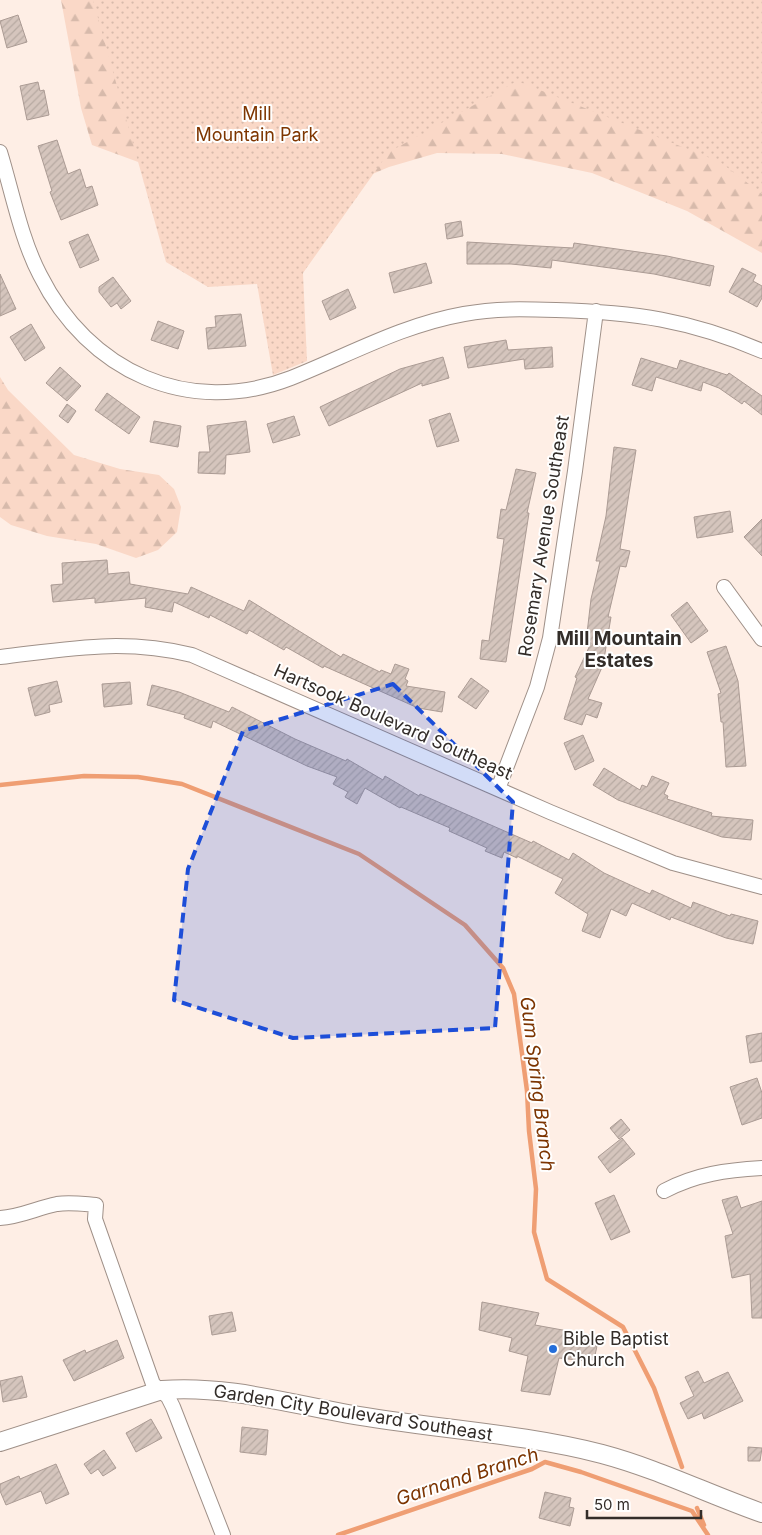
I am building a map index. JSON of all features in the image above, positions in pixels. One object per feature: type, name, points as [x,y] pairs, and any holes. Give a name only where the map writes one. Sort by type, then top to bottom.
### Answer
[{"type":"street","points":[[0,152],[32,258],[52,298],[68,320],[91,344],[108,358],[136,375],[168,386],[210,391],[264,386],[290,378],[389,335],[426,322],[502,308],[596,311],[665,319],[694,326],[762,351]]},
{"type":"street","name":"Rosemary Avenue Southeast","points":[[498,789],[537,687],[550,638],[596,311]]},
{"type":"street","points":[[724,587],[762,639]]},
{"type":"street","name":"Hartsook Boulevard Southeast","points":[[0,658],[104,645],[147,646],[192,655],[498,789],[673,863],[762,886]]},
{"type":"street","points":[[664,1191],[700,1175],[725,1170],[762,1168]]},
{"type":"street","points":[[0,1218],[20,1216],[62,1203],[96,1205],[95,1219],[153,1384],[162,1390],[174,1407],[223,1535]]},
{"type":"street","name":"Garden City Boulevard Southeast","points":[[0,1442],[162,1390],[187,1388],[218,1390],[350,1414],[567,1446],[616,1458],[658,1472],[762,1513]]},
{"type":"highlighted area","points":[[393,684],[513,802],[495,1028],[293,1038],[174,1000],[188,869],[243,731]]},
{"type":"green space","name":"Mill Mountain Park","points":[[61,0],[762,0],[762,253],[687,211],[592,173],[502,154],[437,153],[389,167],[349,184],[149,166],[92,145],[81,108]]},
{"type":"green space","name":"Mill Mountain Park","points":[[93,0],[762,0],[762,194],[720,162],[517,81],[389,152],[303,273],[307,361],[273,375],[257,284],[208,287],[166,262]]},
{"type":"green space","points":[[0,377],[8,390],[74,455],[120,469],[159,475],[174,489],[181,507],[177,532],[158,550],[136,558],[96,544],[47,536],[11,525],[0,517]]},
{"type":"building","points":[[18,15],[27,42],[7,48],[0,21]]},
{"type":"building","points":[[38,82],[40,91],[44,90],[49,115],[27,120],[20,86]]},
{"type":"building","points":[[57,140],[68,174],[80,169],[86,188],[92,186],[98,205],[61,220],[50,192],[52,191],[38,146]]},
{"type":"building","points":[[461,221],[463,236],[447,239],[445,224]]},
{"type":"building","points":[[88,234],[99,260],[80,268],[69,242]]},
{"type":"building","points":[[467,242],[573,248],[574,243],[667,256],[714,266],[710,286],[654,274],[552,260],[551,268],[511,264],[467,264]]},
{"type":"building","points":[[426,263],[432,283],[394,293],[389,273]]},
{"type":"building","points":[[742,268],[756,275],[753,281],[762,286],[762,298],[757,307],[729,292]]},
{"type":"building","points":[[0,274],[16,309],[0,316]]},
{"type":"building","points":[[113,277],[131,301],[121,309],[117,303],[111,307],[99,292],[99,287]]},
{"type":"building","points":[[348,289],[356,308],[330,320],[322,301]]},
{"type":"building","points":[[241,314],[246,346],[208,349],[206,328],[216,327],[215,316]]},
{"type":"building","points":[[158,321],[184,331],[178,349],[151,340]]},
{"type":"building","points":[[31,324],[45,348],[25,361],[10,337]]},
{"type":"building","points":[[506,340],[508,350],[552,347],[553,367],[525,369],[524,359],[468,368],[464,347]]},
{"type":"building","points":[[443,357],[449,378],[422,386],[422,383],[329,426],[320,407],[400,369]]},
{"type":"building","points":[[641,358],[677,369],[680,360],[727,375],[729,373],[762,396],[762,415],[744,401],[742,404],[719,388],[703,382],[701,391],[656,377],[652,391],[632,385]]},
{"type":"building","points":[[60,367],[81,386],[67,401],[46,383]]},
{"type":"building","points":[[107,393],[140,417],[129,434],[95,410]]},
{"type":"building","points":[[67,404],[76,411],[68,423],[59,416]]},
{"type":"building","points":[[450,413],[459,441],[437,447],[429,420]]},
{"type":"building","points":[[294,416],[300,435],[273,443],[267,424]]},
{"type":"building","points":[[154,421],[181,426],[178,447],[150,442]]},
{"type":"building","points":[[246,421],[250,452],[226,455],[225,474],[198,473],[199,452],[210,452],[207,426]]},
{"type":"building","points":[[614,447],[636,450],[620,549],[630,551],[626,567],[620,566],[608,617],[611,617],[603,665],[588,699],[602,703],[597,718],[586,714],[582,725],[564,719],[577,678],[575,677],[591,643],[586,642],[591,599],[600,561],[596,561],[606,516]]},
{"type":"building","points":[[516,469],[536,473],[527,513],[529,513],[506,662],[480,659],[482,640],[489,641],[504,539],[497,538],[501,509],[506,510]]},
{"type":"building","points":[[730,511],[733,532],[697,538],[694,517]]},
{"type":"building","points":[[762,519],[762,556],[744,537]]},
{"type":"building","points":[[107,560],[108,574],[129,572],[130,584],[188,594],[191,587],[244,611],[249,600],[341,657],[343,654],[380,672],[381,670],[391,674],[395,664],[409,669],[405,679],[408,681],[406,686],[445,692],[442,712],[418,708],[324,666],[323,668],[286,647],[284,650],[249,630],[247,634],[210,615],[209,618],[174,602],[172,612],[145,607],[146,598],[95,603],[95,598],[53,602],[51,585],[63,584],[62,563]]},
{"type":"building","points":[[687,602],[708,631],[691,643],[671,615]]},
{"type":"building","points":[[726,646],[738,681],[746,766],[726,767],[723,722],[721,722],[718,694],[721,693],[707,652]]},
{"type":"building","points":[[471,678],[489,691],[476,709],[458,697]]},
{"type":"building","points":[[57,681],[62,702],[49,705],[50,712],[35,716],[28,688]]},
{"type":"building","points":[[130,682],[132,704],[104,707],[102,684]]},
{"type":"building","points":[[152,685],[179,692],[229,712],[232,707],[295,739],[346,761],[347,759],[383,780],[385,776],[419,796],[420,794],[532,843],[533,841],[569,860],[573,853],[604,873],[650,894],[652,890],[691,908],[693,902],[730,916],[731,914],[758,921],[753,944],[726,938],[671,917],[670,920],[632,903],[626,916],[611,909],[600,938],[582,931],[588,914],[555,893],[563,879],[517,856],[517,858],[504,852],[502,858],[485,851],[487,848],[449,831],[450,828],[400,808],[365,788],[357,804],[345,797],[348,792],[333,784],[337,777],[307,766],[213,721],[211,728],[184,718],[185,715],[147,705]]},
{"type":"building","points":[[583,735],[594,761],[575,770],[564,743]]},
{"type":"building","points":[[604,768],[640,790],[642,785],[647,787],[652,776],[669,783],[664,794],[668,796],[667,799],[712,813],[711,816],[753,820],[751,840],[722,837],[618,800],[593,785]]},
{"type":"building","points":[[762,1033],[762,1061],[750,1063],[746,1036]]},
{"type":"building","points":[[757,1078],[762,1093],[762,1118],[742,1125],[730,1087]]},
{"type":"building","points":[[621,1119],[630,1130],[619,1139],[610,1128]]},
{"type":"building","points":[[622,1138],[635,1154],[610,1173],[598,1157]]},
{"type":"building","points":[[614,1195],[630,1232],[611,1240],[595,1203]]},
{"type":"building","points":[[737,1196],[741,1208],[762,1201],[762,1318],[752,1318],[750,1274],[732,1278],[725,1236],[733,1234],[722,1200]]},
{"type":"building","name":"Bible Baptist Church","points":[[482,1302],[539,1313],[535,1325],[590,1335],[589,1344],[597,1346],[594,1360],[559,1358],[550,1395],[521,1391],[528,1356],[509,1351],[512,1338],[479,1330]]},
{"type":"building","points":[[232,1312],[236,1331],[212,1335],[209,1316]]},
{"type":"building","points":[[117,1340],[124,1358],[74,1381],[63,1360],[85,1350],[86,1353]]},
{"type":"building","name":"Bible Baptist Church","points":[[698,1371],[704,1383],[728,1372],[743,1401],[704,1419],[702,1413],[688,1419],[680,1403],[694,1396],[685,1377]]},
{"type":"building","points":[[22,1376],[27,1397],[3,1402],[0,1381]]},
{"type":"building","points":[[151,1419],[162,1438],[136,1452],[126,1433]]},
{"type":"building","points":[[242,1427],[268,1430],[266,1455],[240,1452]]},
{"type":"building","points":[[748,1447],[762,1448],[760,1461],[748,1461]]},
{"type":"building","points":[[104,1450],[116,1468],[103,1476],[98,1469],[91,1474],[84,1464]]},
{"type":"building","points":[[56,1464],[69,1494],[46,1504],[41,1491],[6,1505],[0,1491],[0,1484],[19,1476],[20,1479]]},
{"type":"building","points":[[545,1492],[571,1498],[569,1507],[574,1508],[570,1526],[539,1518]]},
{"type":"waterway","name":"Gum Spring Branch","points":[[0,785],[84,776],[138,777],[182,784],[359,854],[465,925],[503,968],[514,994],[527,1091],[529,1131],[536,1189],[534,1232],[547,1279],[623,1327],[654,1388],[682,1467]]},
{"type":"waterway","name":"Garnand Branch","points":[[338,1535],[532,1469],[545,1462],[581,1472],[692,1511],[708,1535]]},
{"type":"waterway","name":"Gum Spring Branch","points":[[697,1508],[704,1525]]},
{"type":"place","name":"Bible Baptist Church","points":[[553,1349]]},
{"type":"district","name":"Mill Mountain Estates","points":[[619,649]]}]
